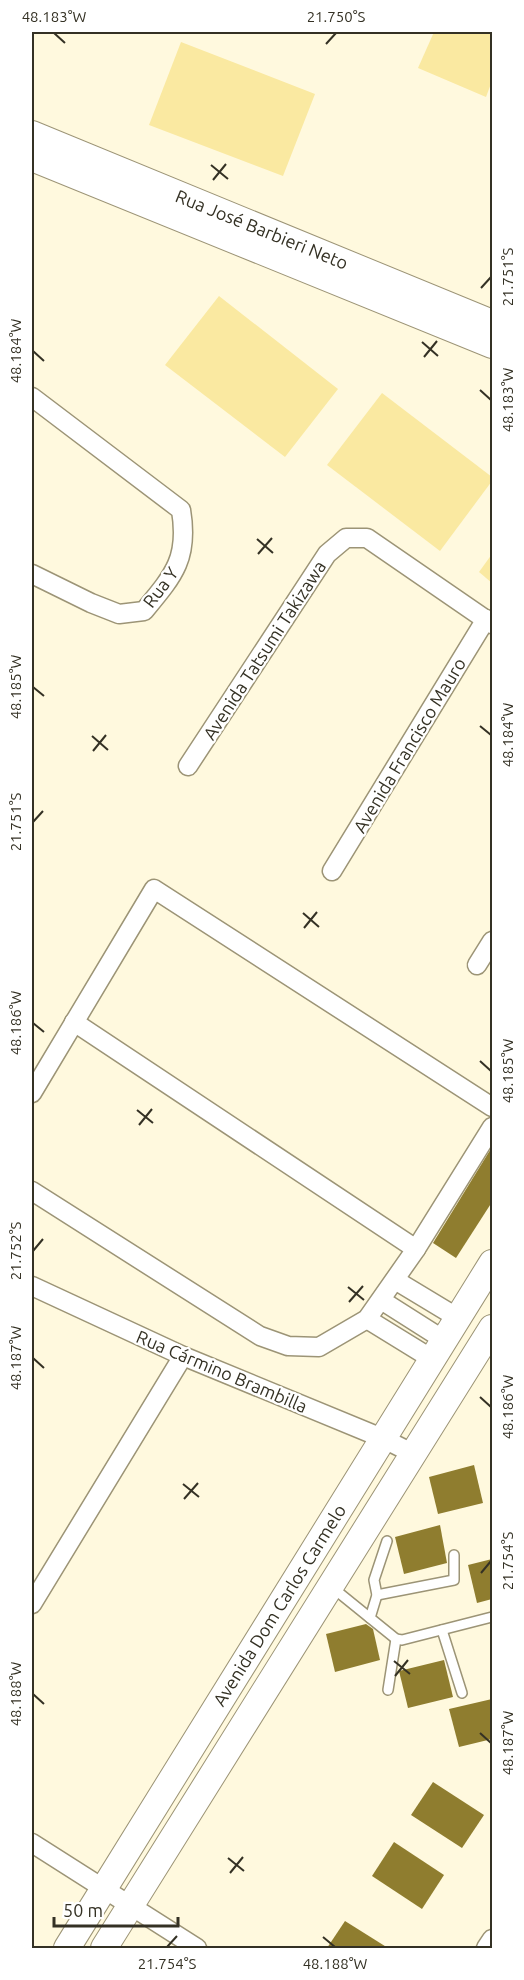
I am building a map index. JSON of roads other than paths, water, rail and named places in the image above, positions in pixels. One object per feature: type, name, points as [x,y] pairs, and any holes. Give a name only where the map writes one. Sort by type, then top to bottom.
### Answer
[{"type":"street","name":"Rua José Barbieri Neto","points":[[32,134],[492,322]]},
{"type":"street","name":"Rua José Barbieri Neto","points":[[32,158],[492,345]]},
{"type":"street","name":"Rua Y","points":[[32,397],[181,510],[185,532],[182,557],[144,611],[120,614],[90,603],[32,574]]},
{"type":"street","name":"Avenida Tatsumi Takizawa","points":[[188,766],[327,554],[346,538],[367,538],[489,622]]},
{"type":"street","name":"Avenida Francisco Mauro","points":[[332,871],[489,622]]},
{"type":"street","points":[[32,1093],[154,889],[492,1107]]},
{"type":"street","points":[[477,965],[492,941]]},
{"type":"street","points":[[74,1022],[416,1249]]},
{"type":"street","points":[[32,1191],[260,1336],[288,1346],[319,1347],[366,1320],[416,1249],[492,1127]]},
{"type":"street","name":"Avenida Dom Carlos Carmelo","points":[[67,1948],[381,1438],[492,1263]]},
{"type":"street","points":[[395,1280],[458,1318]]},
{"type":"street","name":"Rua Cármino Brambilla","points":[[32,1286],[183,1356],[381,1438],[414,1454]]},
{"type":"street","points":[[381,1300],[438,1349]]},
{"type":"street","points":[[366,1320],[438,1349]]},
{"type":"street","name":"Avenida Dom Carlos Carmelo","points":[[104,1948],[492,1328]]},
{"type":"street","points":[[32,1604],[183,1356]]},
{"type":"street","points":[[229,1688],[257,1705]]},
{"type":"street","points":[[32,1843],[197,1948]]},
{"type":"street","points":[[486,1948],[492,1939]]},
{"type":"lane","points":[[370,1618],[377,1595],[374,1580],[387,1541]]},
{"type":"lane","points":[[377,1595],[454,1580],[454,1555]]},
{"type":"lane","points":[[332,1587],[396,1639],[402,1640],[492,1617]]},
{"type":"lane","points":[[442,1630],[462,1693]]},
{"type":"lane","points":[[388,1690],[396,1639]]}]
